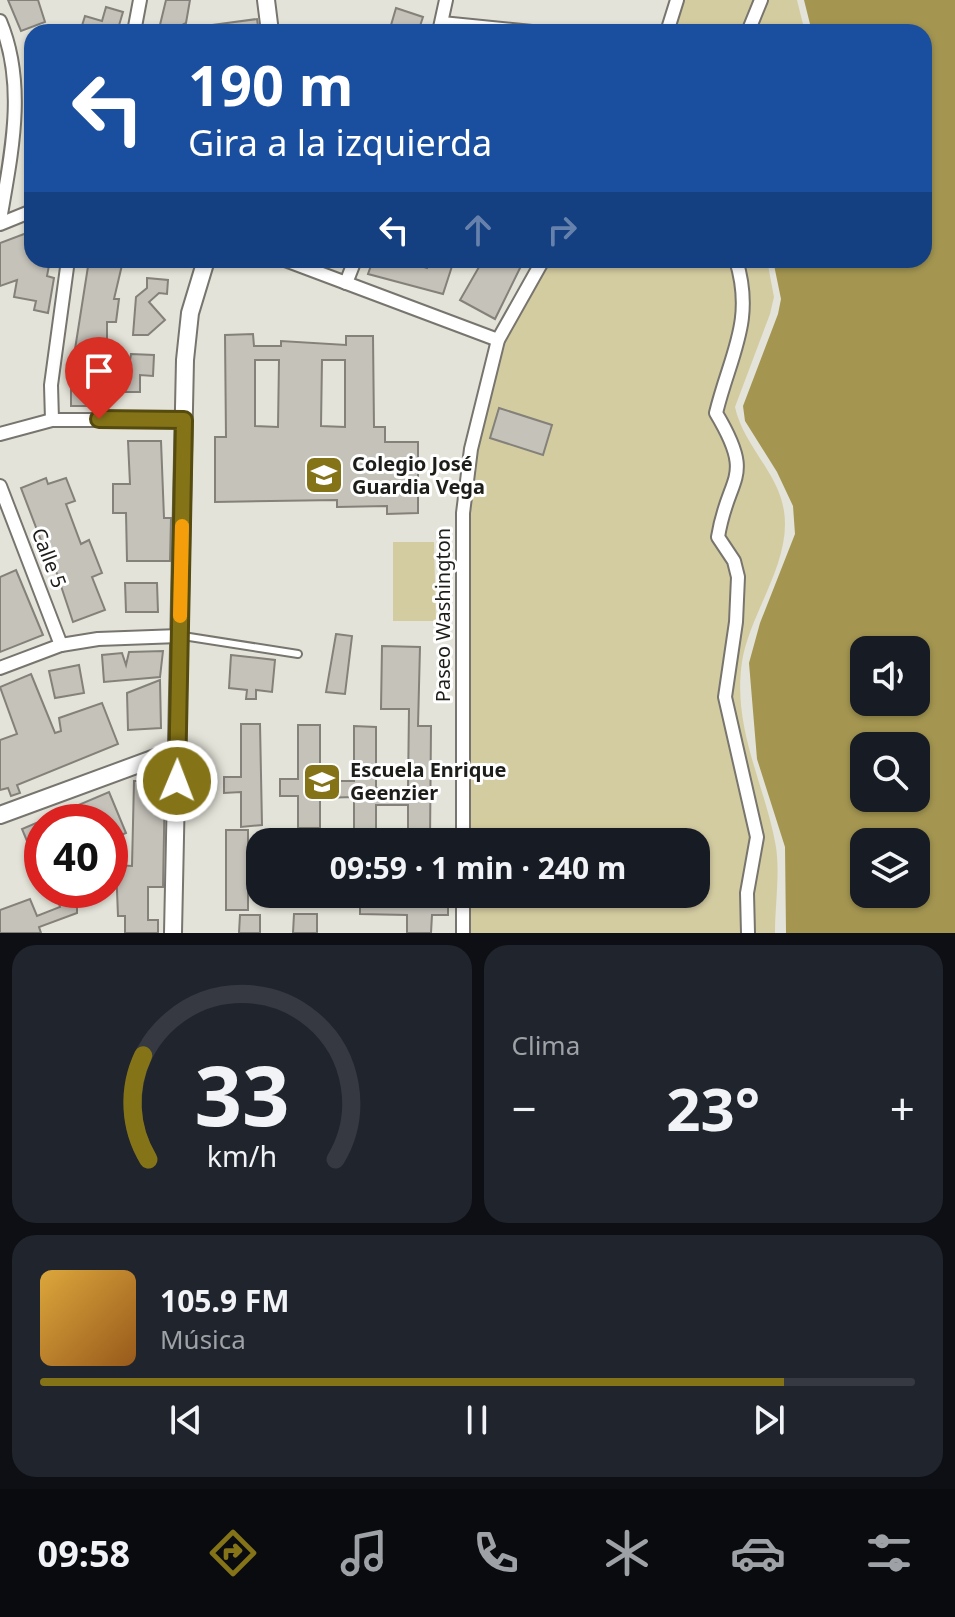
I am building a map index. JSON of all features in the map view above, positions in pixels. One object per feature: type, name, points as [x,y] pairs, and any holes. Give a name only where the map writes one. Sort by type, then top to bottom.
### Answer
[{"type":"main road","points":[[266,0],[269,24]]},
{"type":"main road","points":[[173,933],[184,420],[190,313],[204,268]]},
{"type":"main road","points":[[0,815],[177,750]]},
{"type":"street","points":[[136,24],[140,0]]},
{"type":"street","points":[[442,24],[446,0]]},
{"type":"street","points":[[670,24],[677,0]]},
{"type":"street","points":[[751,24],[761,0]]},
{"type":"street","points":[[0,21],[13,67],[15,103],[14,139],[0,222],[24,214]]},
{"type":"street","points":[[52,420],[52,371],[67,268]]},
{"type":"street","points":[[306,268],[498,340]]},
{"type":"street","points":[[346,283],[352,268]]},
{"type":"street","name":"Paseo Washington","points":[[463,828],[463,513],[471,449],[498,340],[538,268]]},
{"type":"street","points":[[739,268],[744,285],[745,313],[716,413],[733,441],[739,471],[718,537],[734,561],[738,577],[739,597],[725,697],[757,837],[747,893],[748,933]]},
{"type":"street","points":[[0,434],[52,420],[184,420]]},
{"type":"street","name":"Calle 5","points":[[0,486],[6,516],[61,645]]},
{"type":"street","points":[[0,668],[61,645],[98,639],[179,636]]},
{"type":"street","points":[[463,908],[463,933]]},
{"type":"lane","points":[[179,636],[298,654]]},
{"type":"shaded area","points":[[681,0],[797,0],[803,24],[676,24]]},
{"type":"shaded area","points":[[804,0],[955,0],[955,933],[786,933],[785,847],[757,759],[749,663],[760,623],[795,534],[793,506],[777,472],[745,421],[743,406],[781,299],[775,268],[932,268],[932,24],[810,24]]},
{"type":"shaded area","points":[[546,268],[769,268],[774,297],[770,314],[735,407],[745,434],[775,484],[784,511],[782,549],[746,643],[740,687],[746,734],[776,847],[775,933],[470,933],[470,908],[710,908],[710,828],[470,828],[470,512],[476,447],[506,341]]},
{"type":"shaded area","points":[[393,542],[434,542],[436,621],[393,621]]},
{"type":"building","points":[[8,0],[38,0],[45,22],[24,24],[21,31]]},
{"type":"building","points":[[166,0],[190,0],[186,23],[160,24]]},
{"type":"building","points":[[106,7],[123,12],[119,24],[82,24],[85,16],[102,21]]},
{"type":"building","points":[[396,8],[423,17],[421,24],[391,24]]},
{"type":"building","points":[[257,19],[258,24],[219,24]]},
{"type":"building","points":[[24,234],[24,268],[48,268],[47,276],[54,278],[48,313],[34,310],[36,301],[14,297],[17,280],[0,286],[0,243]]},
{"type":"building","points":[[88,268],[121,268],[114,299],[119,299],[116,322],[107,322],[107,367],[73,362]]},
{"type":"building","points":[[370,268],[451,268],[443,294],[368,274]]},
{"type":"building","points":[[478,268],[520,268],[495,319],[460,300]]},
{"type":"building","points":[[147,278],[168,280],[167,294],[159,293],[149,302],[165,320],[148,335],[133,335],[136,297],[147,288]]},
{"type":"building","points":[[253,334],[254,346],[281,346],[281,341],[346,345],[346,336],[373,336],[374,427],[385,427],[385,442],[418,442],[418,513],[387,514],[387,506],[337,507],[337,500],[215,502],[215,437],[226,437],[225,335]],"holes":[[[255,360],[279,360],[278,427],[255,426]],[[322,360],[345,360],[345,427],[321,426]]]},
{"type":"building","points":[[131,354],[154,355],[153,376],[140,375],[140,392],[125,392]]},
{"type":"building","points":[[71,380],[107,381],[106,406],[71,406]]},
{"type":"building","points":[[499,408],[552,425],[543,455],[490,438]]},
{"type":"building","points":[[128,441],[161,441],[164,518],[171,518],[170,561],[127,561],[126,513],[113,513],[113,484],[130,484]]},
{"type":"building","points":[[46,478],[48,484],[66,478],[75,501],[66,504],[81,544],[89,540],[102,573],[92,577],[105,610],[73,622],[49,550],[45,551],[21,488]]},
{"type":"building","points":[[16,570],[43,635],[0,652],[0,577]]},
{"type":"building","points":[[125,583],[157,583],[158,612],[126,612]]},
{"type":"building","points":[[336,634],[352,636],[345,694],[326,692]]},
{"type":"building","points":[[382,646],[420,647],[418,726],[431,726],[430,828],[408,828],[408,805],[376,805],[376,828],[354,828],[354,797],[320,798],[320,828],[298,828],[298,796],[280,796],[280,779],[298,779],[298,725],[320,725],[320,781],[354,781],[354,726],[376,727],[376,788],[408,788],[409,709],[381,709]]},
{"type":"building","points":[[163,651],[160,677],[104,682],[102,655],[122,653],[126,665],[129,652]]},
{"type":"building","points":[[231,655],[275,660],[272,692],[256,690],[256,699],[246,699],[247,690],[229,688]]},
{"type":"building","points":[[79,665],[84,693],[55,698],[49,671]]},
{"type":"building","points":[[31,674],[55,733],[61,731],[59,718],[102,703],[118,744],[17,785],[20,793],[11,796],[8,788],[0,790],[0,740],[17,734],[0,687]]},
{"type":"building","points":[[160,680],[161,728],[128,730],[127,693]]},
{"type":"building","points":[[241,724],[260,724],[262,825],[241,827],[241,792],[224,793],[224,777],[241,777]]},
{"type":"building","points":[[134,781],[165,781],[163,887],[148,887],[148,920],[158,920],[158,933],[125,933],[125,916],[118,916],[118,908],[128,908],[128,866],[132,866]]},
{"type":"building","points":[[109,792],[114,804],[81,804]]},
{"type":"building","points":[[226,830],[246,830],[248,910],[226,910]]},
{"type":"building","points":[[24,901],[24,908],[34,908],[37,916],[57,908],[77,908],[77,913],[39,927],[41,933],[0,933],[0,910]]},
{"type":"building","points":[[360,908],[448,908],[448,915],[432,915],[431,933],[407,933],[407,915],[360,914]]},
{"type":"building","points":[[294,914],[317,914],[317,933],[293,933]]},
{"type":"building","points":[[240,915],[260,915],[260,933],[239,933]]},
{"type":"slow traffic","points":[[180,616],[182,526]]},
{"type":"place","name":"Colegio José Guardia Vega","points":[[324,475]]},
{"type":"place","name":"Escuela Enrique Geenzier","points":[[322,782]]},
{"type":"route","points":[[99,419],[184,420],[177,781]]}]
